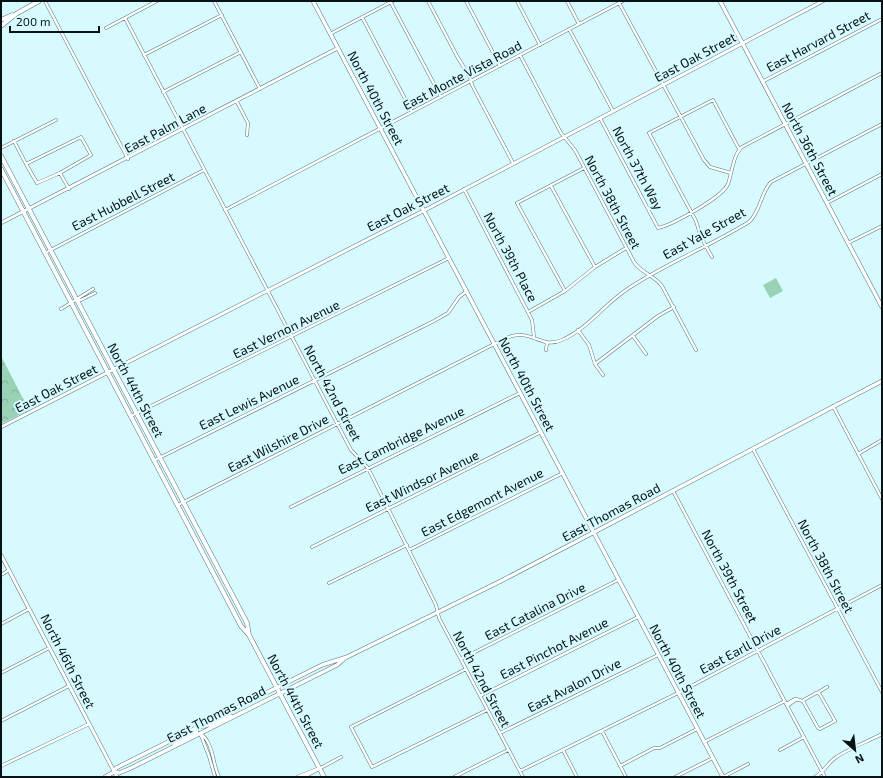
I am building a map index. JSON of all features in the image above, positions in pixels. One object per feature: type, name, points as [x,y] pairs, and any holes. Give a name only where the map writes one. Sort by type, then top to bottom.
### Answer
[{"type":"main road","points":[[1,20],[40,1]]},
{"type":"main road","name":"North 40th Street","points":[[313,1],[723,777]]},
{"type":"main road","name":"North 36th Street","points":[[720,1],[882,307]]},
{"type":"main road","points":[[1,26],[16,14]]},
{"type":"main road","name":"North 44th Street","points":[[1,156],[51,250],[108,372],[241,626],[250,635]]},
{"type":"main road","name":"North 44th Street","points":[[1,169],[45,253],[113,369],[160,457],[324,777]]},
{"type":"main road","name":"East Thomas Road","points":[[105,777],[114,772],[116,768],[277,687],[332,660],[347,656],[438,612],[594,533],[882,381]]},
{"type":"main road","name":"East Thomas Road","points":[[114,772],[119,773],[337,665],[347,656]]},
{"type":"main road","points":[[170,748],[177,741],[196,732],[199,726],[206,726],[225,717],[236,715]]},
{"type":"street","points":[[45,1],[128,159]]},
{"type":"street","points":[[106,28],[157,1]]},
{"type":"street","points":[[214,1],[260,89]]},
{"type":"street","points":[[330,34],[391,1],[441,97]]},
{"type":"street","points":[[428,1],[513,163]]},
{"type":"street","points":[[466,1],[500,66]]},
{"type":"street","points":[[517,1],[540,45]]},
{"type":"street","points":[[567,1],[579,24]]},
{"type":"street","name":"East Monte Vista Road","points":[[224,210],[540,45],[618,2],[623,1]]},
{"type":"street","name":"East Oak Street","points":[[1,427],[424,210],[823,1]]},
{"type":"street","points":[[618,2],[662,85],[682,116],[707,164],[710,167],[731,174]]},
{"type":"street","points":[[144,55],[222,15]]},
{"type":"street","points":[[362,17],[412,112]]},
{"type":"street","name":"North 42nd Street","points":[[125,18],[337,424],[354,454],[368,468],[390,509],[438,612],[439,618],[523,777]]},
{"type":"street","name":"East Harvard Street","points":[[762,82],[882,19]]},
{"type":"street","points":[[570,29],[613,111]]},
{"type":"street","name":"East Palm Lane","points":[[1,224],[338,48]]},
{"type":"street","points":[[163,92],[241,52]]},
{"type":"street","name":"North 38th Street","points":[[520,55],[564,137],[575,150],[636,266],[643,273],[650,275],[662,286],[696,350]]},
{"type":"street","points":[[691,212],[722,193],[728,185],[739,149],[882,73]]},
{"type":"street","points":[[712,257],[691,212],[649,134],[713,100],[739,149]]},
{"type":"street","points":[[236,102],[248,123],[247,135]]},
{"type":"street","name":"North 37th Way","points":[[600,118],[658,228],[691,212]]},
{"type":"street","points":[[1,148],[56,120]]},
{"type":"street","name":"East Yale Street","points":[[547,343],[562,340],[578,330],[627,289],[650,275],[749,222],[758,211],[768,186],[775,180],[882,124]]},
{"type":"street","points":[[14,142],[26,164],[37,183],[60,173],[91,155],[81,137],[26,164]]},
{"type":"street","points":[[565,291],[517,203],[584,168]]},
{"type":"street","name":"East Hubbell Street","points":[[45,253],[204,170]]},
{"type":"street","points":[[60,173],[69,189]]},
{"type":"street","points":[[827,203],[882,174]]},
{"type":"street","points":[[550,186],[595,267]]},
{"type":"street","name":"North 39th Place","points":[[464,189],[534,324],[534,336]]},
{"type":"street","points":[[848,243],[882,226]]},
{"type":"street","points":[[528,312],[565,291],[595,267],[626,248]]},
{"type":"street","name":"East Vernon Avenue","points":[[131,416],[292,338],[449,258]]},
{"type":"street","points":[[74,302],[79,296],[94,289]]},
{"type":"street","name":"East Lewis Avenue","points":[[155,460],[448,313],[459,298],[467,291]]},
{"type":"street","points":[[60,308],[95,293]]},
{"type":"street","points":[[595,364],[658,316],[674,307]]},
{"type":"street","points":[[578,330],[589,345],[595,364],[603,375]]},
{"type":"street","points":[[495,344],[516,335],[534,336],[547,343],[546,350]]},
{"type":"street","points":[[633,336],[646,354]]},
{"type":"street","name":"East Wilshire Drive","points":[[178,505],[495,344]]},
{"type":"street","name":"East Cambridge Avenue","points":[[291,507],[520,392]]},
{"type":"street","points":[[833,406],[882,499]]},
{"type":"street","name":"East Windsor Avenue","points":[[312,546],[390,509],[542,432]]},
{"type":"street","points":[[858,454],[882,440]]},
{"type":"street","name":"North 38th Street","points":[[753,449],[882,692]]},
{"type":"street","name":"East Edgemont Avenue","points":[[409,550],[563,473]]},
{"type":"street","name":"North 39th Street","points":[[673,491],[825,777]]},
{"type":"street","points":[[192,532],[198,529]]},
{"type":"street","name":"East Edgemont Avenue","points":[[329,583],[407,545]]},
{"type":"street","name":"North 46th Street","points":[[1,554],[117,777]]},
{"type":"street","points":[[1,574],[9,570]]},
{"type":"street","name":"East Catalina Drive","points":[[461,659],[618,580]]},
{"type":"street","name":"East Earll Drive","points":[[520,772],[678,693],[882,585]]},
{"type":"street","points":[[1,624],[29,609]]},
{"type":"street","name":"East Pinchot Avenue","points":[[480,696],[638,617]]},
{"type":"street","points":[[1,673],[49,648]]},
{"type":"street","name":"East Avalon Drive","points":[[500,734],[658,655]]},
{"type":"street","points":[[466,669],[351,727],[372,767],[487,710]]},
{"type":"street","points":[[1,721],[69,686]]},
{"type":"street","points":[[802,701],[827,687]]},
{"type":"street","points":[[704,742],[797,699],[802,701],[818,728],[824,728],[835,721],[823,696],[816,693]]},
{"type":"street","points":[[1,766],[89,724]]},
{"type":"street","points":[[620,766],[654,748],[660,748],[698,730]]},
{"type":"street","points":[[602,731],[626,777]]},
{"type":"street","points":[[200,733],[215,777]]},
{"type":"street","points":[[200,733],[204,736],[214,756],[215,768],[219,777]]},
{"type":"street","points":[[815,777],[822,773],[837,757],[882,734]]},
{"type":"street","points":[[780,750],[804,737]]},
{"type":"street","points":[[454,777],[508,750]]},
{"type":"street","points":[[563,750],[577,777]]},
{"type":"street","points":[[304,777],[341,758]]},
{"type":"street","points":[[675,777],[713,758]]},
{"type":"street","points":[[723,777],[748,764]]},
{"type":"street","points":[[297,777],[312,770],[320,769]]},
{"type":"green space","points":[[776,278],[783,291],[770,298],[763,285]]},
{"type":"green space","points":[[1,356],[29,410],[1,424]]}]
